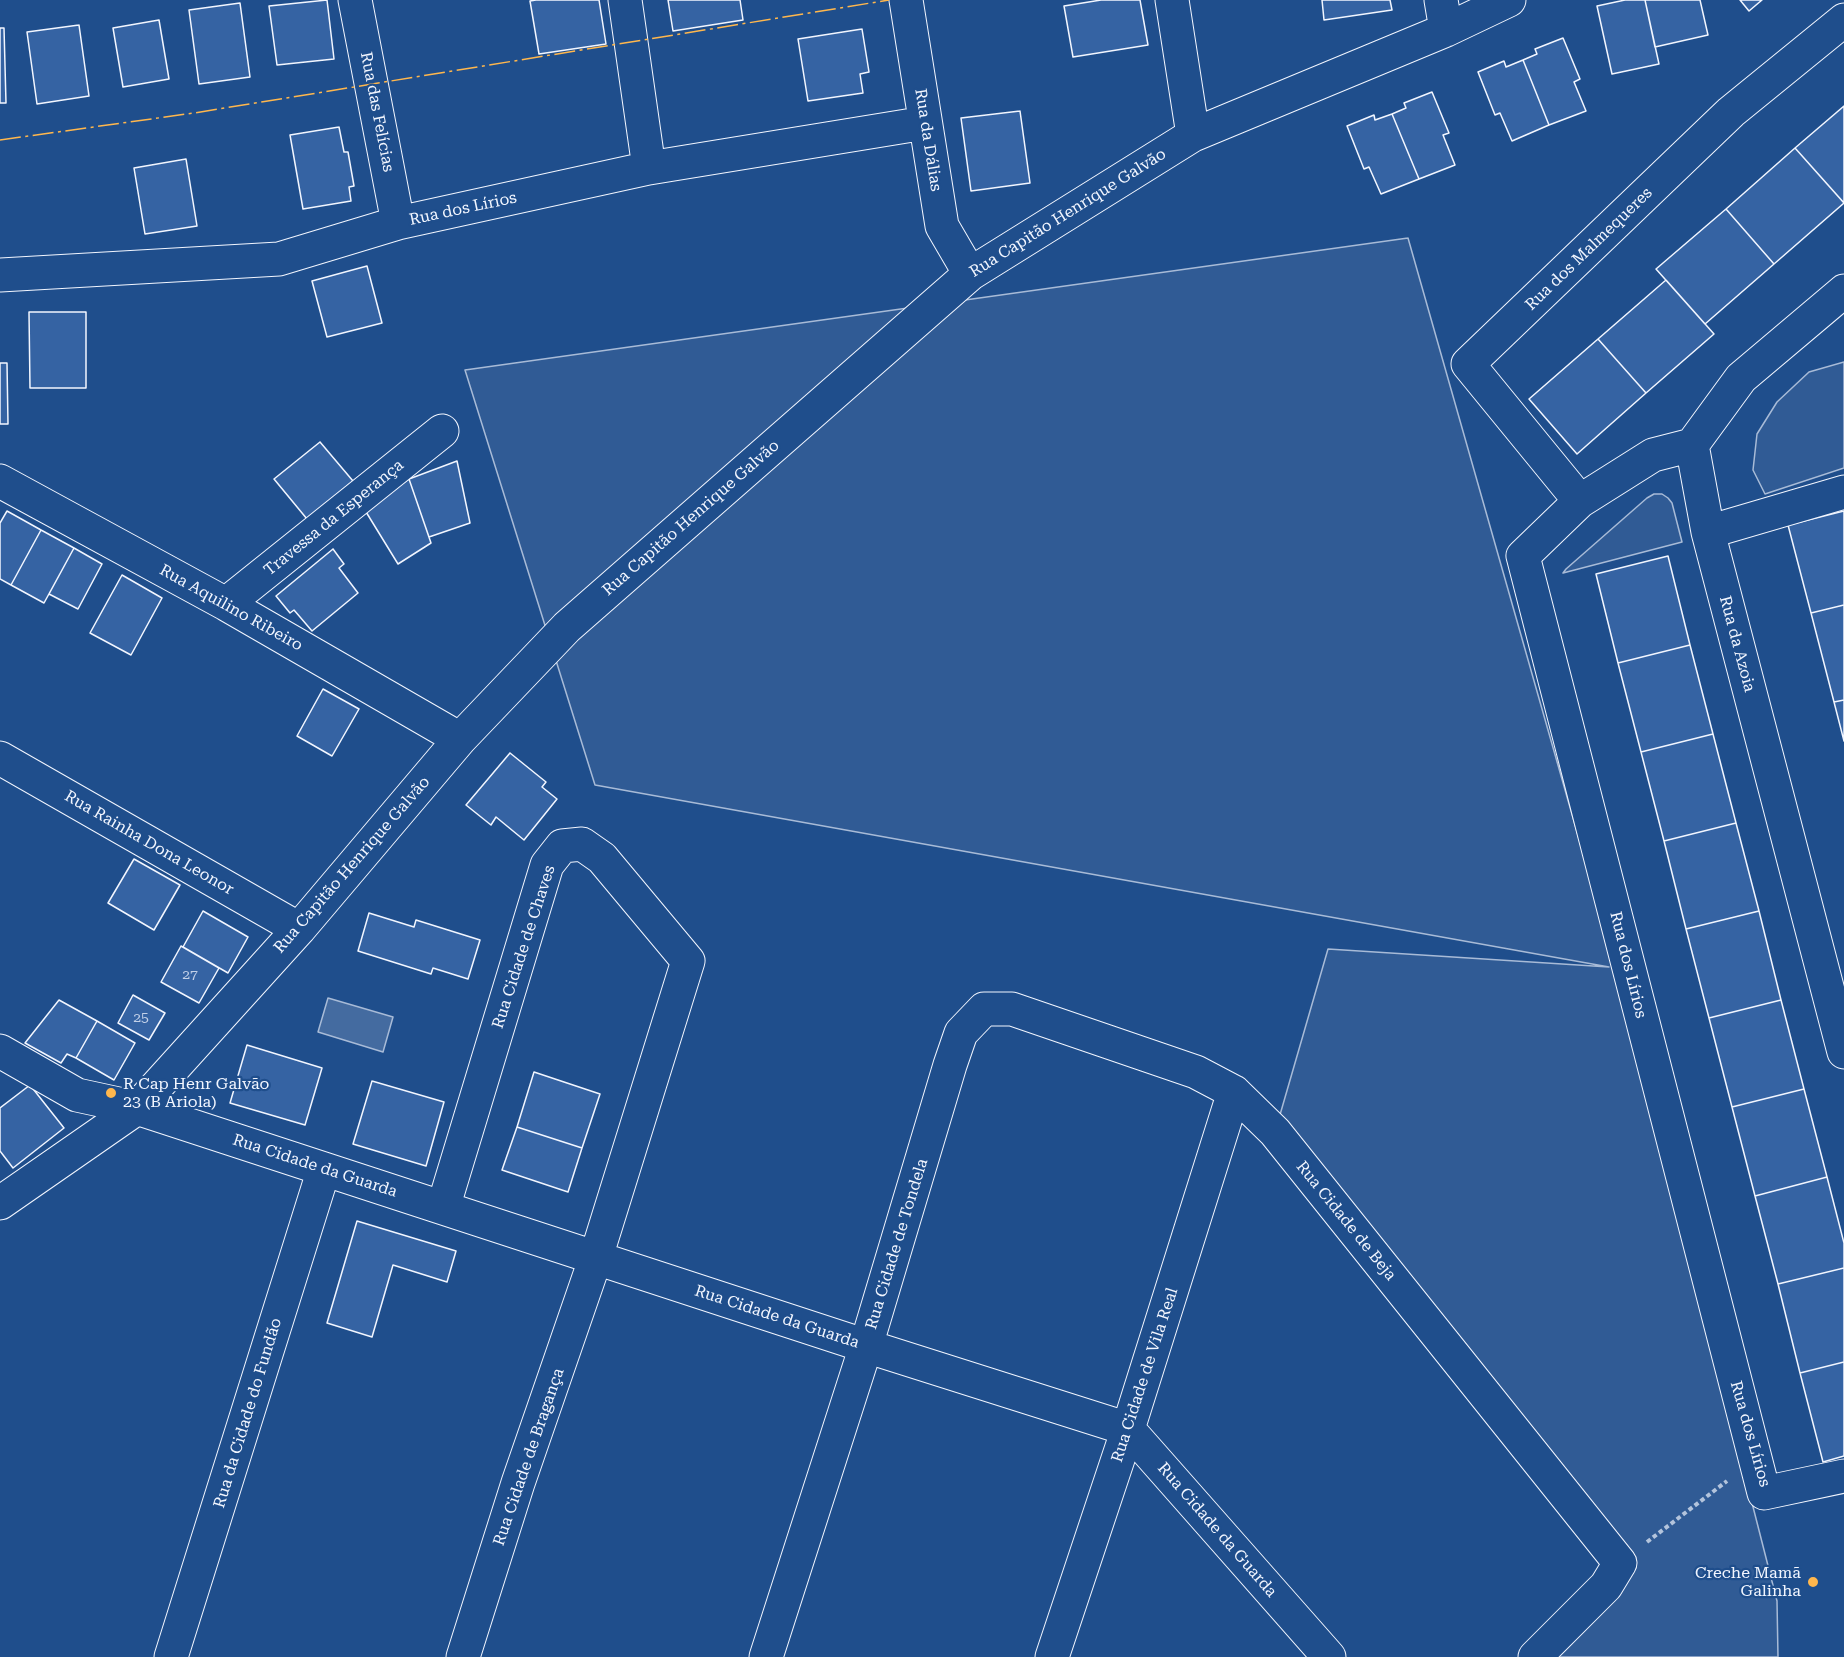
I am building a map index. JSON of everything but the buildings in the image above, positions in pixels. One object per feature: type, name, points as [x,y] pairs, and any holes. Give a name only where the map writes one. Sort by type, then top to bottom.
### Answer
[{"type":"street","name":"Rua das Felícias","points":[[355,0],[398,223]]},
{"type":"street","points":[[625,0],[649,168]]},
{"type":"street","name":"Rua da Dálias","points":[[906,0],[942,226],[970,274]]},
{"type":"street","points":[[1172,0],[1193,135]]},
{"type":"street","name":"Rua Capitão Henrique Galvão","points":[[0,1203],[138,1108],[299,929],[460,740],[567,627],[970,274],[1193,135],[1444,15],[1509,0]]},
{"type":"street","name":"Rua dos Malmequeres","points":[[1580,501],[1468,364],[1731,112],[1844,20]]},
{"type":"street","name":"Rua dos Lírios","points":[[0,275],[279,259],[398,223],[649,168],[925,123]]},
{"type":"street","points":[[1692,445],[1741,378],[1844,291]]},
{"type":"street","name":"Travessa da Esperança","points":[[226,604],[442,431]]},
{"type":"street","name":"Rua dos Lírios","points":[[1692,445],[1653,455],[1580,501],[1523,556],[1764,1493],[1844,1476]]},
{"type":"street","name":"Rua da Azoia","points":[[1692,445],[1708,532],[1844,1052]]},
{"type":"street","name":"Rua Aquilino Ribeiro","points":[[0,481],[226,604],[460,740]]},
{"type":"street","points":[[1708,532],[1844,492]]},
{"type":"street","name":"Rua Rainha Dona Leonor","points":[[0,758],[299,929]]},
{"type":"street","name":"Rua Cidade de Chaves","points":[[443,1208],[547,865],[562,846],[582,844],[602,858],[688,961],[597,1257]]},
{"type":"street","name":"Rua Cidade de Beja","points":[[984,1009],[1012,1009],[1196,1072],[1234,1092],[1275,1132],[1620,1563]]},
{"type":"street","name":"Rua Cidade de Tondela","points":[[766,1657],[866,1346],[961,1033],[984,1009]]},
{"type":"street","name":"Rua Cidade da Guarda","points":[[0,1051],[77,1095],[138,1108],[866,1346],[1128,1429],[1329,1657]]},
{"type":"street","name":"Rua Cidade de Vila Real","points":[[1052,1657],[1128,1429],[1234,1092]]},
{"type":"street","name":"Rua da Cidade do Fundão","points":[[171,1657],[324,1169]]},
{"type":"street","name":"Rua Cidade de Bragança","points":[[463,1657],[519,1483],[597,1257]]},
{"type":"street","points":[[1535,1657],[1606,1586],[1620,1563]]},
{"type":"path","points":[[1620,1563],[1756,1459]]},
{"type":"shaded area","points":[[1408,238],[1616,969],[1777,1601],[1778,1657],[1531,1657],[1620,1563],[1275,1132],[1328,949],[1609,967],[595,785],[465,370]]},
{"type":"shaded area","points":[[1844,362],[1844,468],[1765,494],[1753,470],[1757,434],[1777,402],[1809,372]]},
{"type":"shaded area","points":[[1654,494],[1662,494],[1672,503],[1682,542],[1563,573],[1647,498]]},
{"type":"shaded area","points":[[328,998],[393,1017],[383,1052],[318,1032]]},
{"type":"power","points":[[0,140],[194,113],[889,0]]},
{"type":"place","name":"R Cap Henr Galvão 23 (B Ariola)","points":[[111,1093]]},
{"type":"place","name":"Creche Mamã Galinha","points":[[1813,1582]]}]
